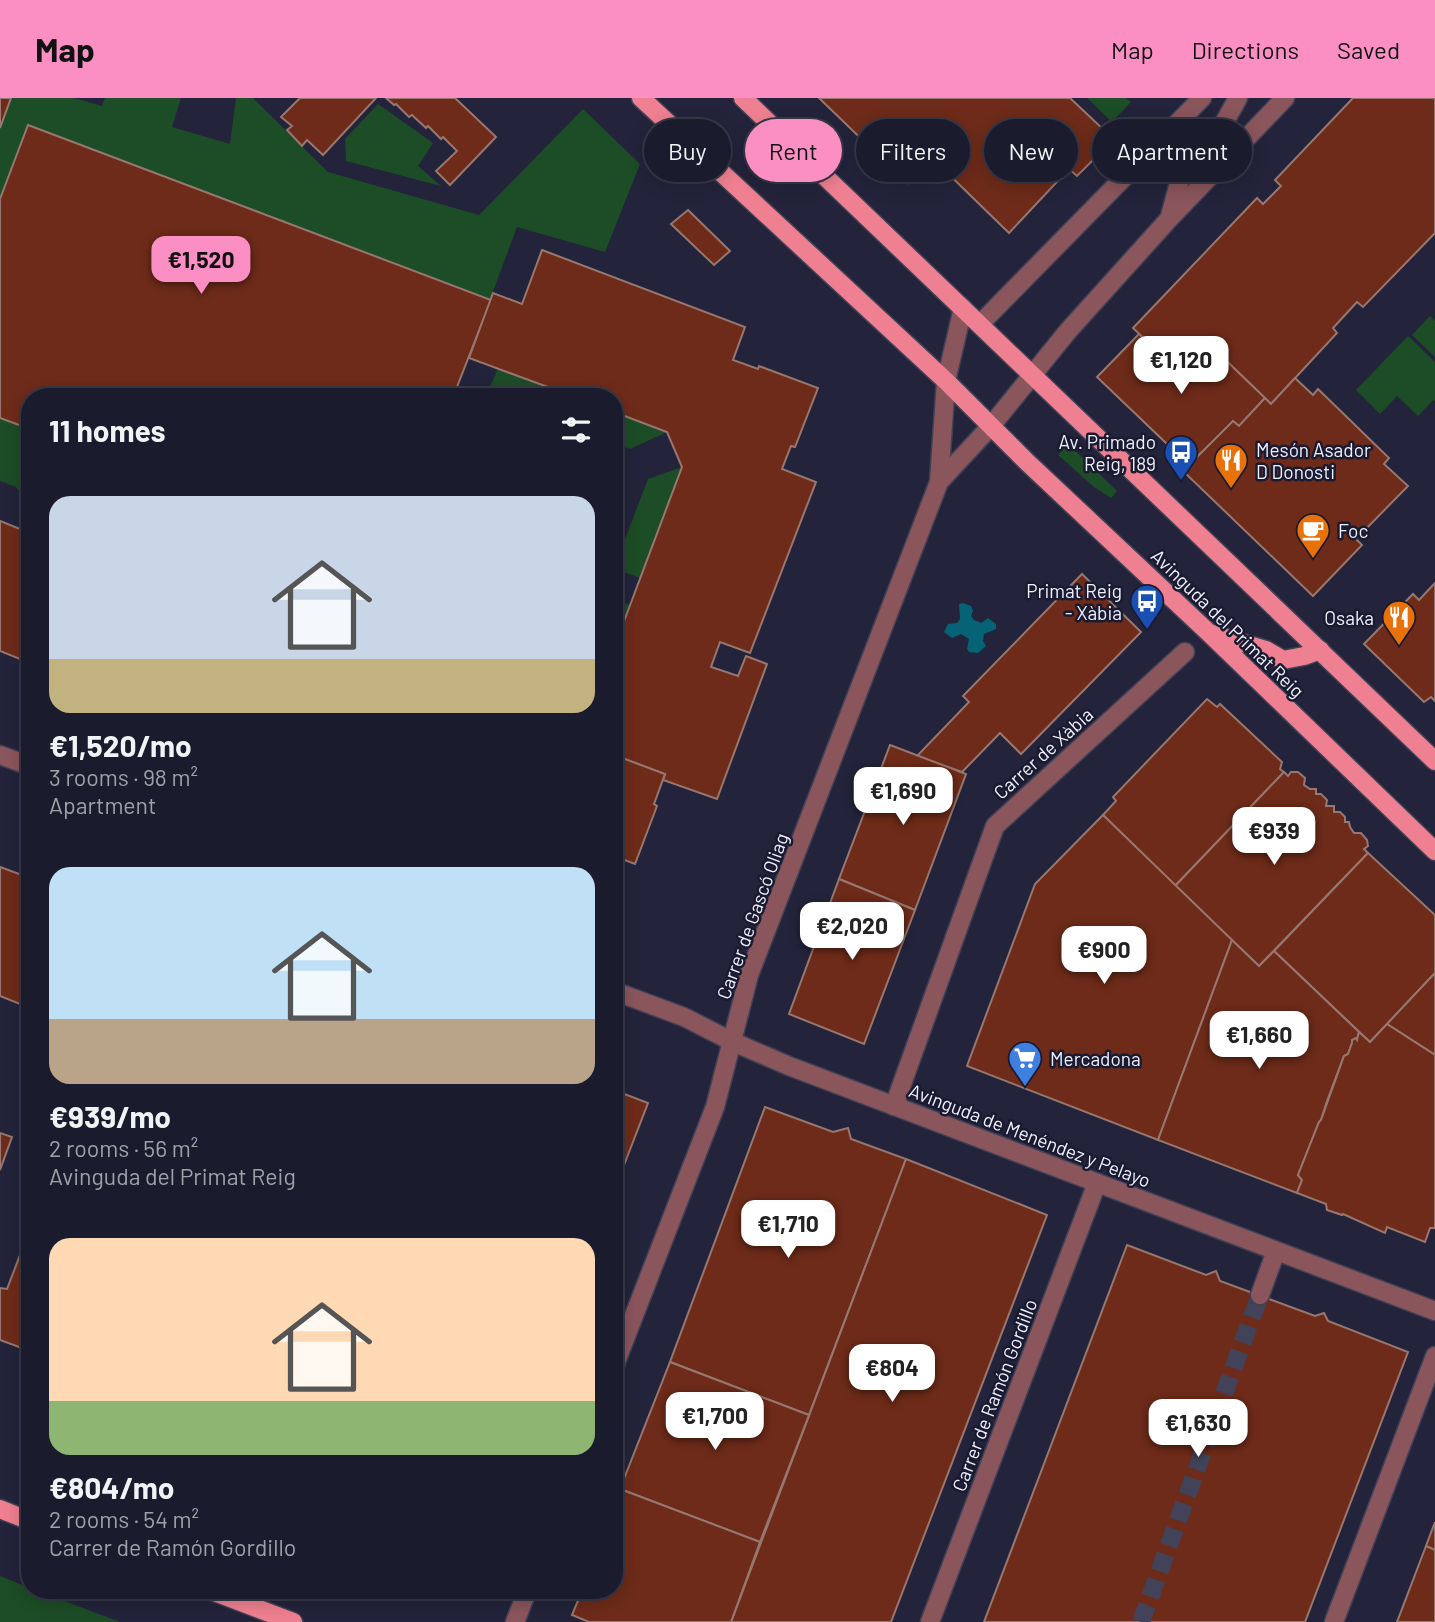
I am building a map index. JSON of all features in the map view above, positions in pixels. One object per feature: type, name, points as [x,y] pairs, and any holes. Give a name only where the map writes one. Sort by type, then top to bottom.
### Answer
[{"type":"main road","name":"Avinguda del Primat Reig","points":[[641,98],[946,381],[1435,851]]},
{"type":"main road","points":[[743,98],[1435,761]]},
{"type":"main road","points":[[1209,634],[1266,650],[1283,660],[1320,650]]},
{"type":"main road","points":[[0,1509],[21,1517]]},
{"type":"main road","points":[[233,1599],[293,1622]]},
{"type":"street","points":[[980,324],[1202,98]]},
{"type":"street","points":[[1169,219],[1183,168],[1224,123],[1238,98]]},
{"type":"street","points":[[991,426],[1068,331],[1169,219],[1285,98]]},
{"type":"street","points":[[946,381],[963,308]]},
{"type":"street","name":"Carrer de Gascó Oliag","points":[[623,1344],[716,1107],[749,975],[939,482],[946,381]]},
{"type":"street","name":"Carrer de Gascó Oliag","points":[[939,482],[991,426]]},
{"type":"street","name":"Carrer de Xàbia","points":[[894,1106],[995,826],[1185,652]]},
{"type":"street","points":[[0,755],[21,763]]},
{"type":"street","name":"Avinguda de Menéndez y Pelayo","points":[[623,993],[684,1017],[789,1066],[1435,1311]]},
{"type":"street","name":"Carrer de Ramón Gordillo","points":[[930,1622],[1097,1183]]},
{"type":"street","points":[[1260,1295],[1276,1251]]},
{"type":"street","points":[[1334,1622],[1435,1356]]},
{"type":"street","points":[[515,1622],[524,1599]]},
{"type":"shaded area","points":[[0,98],[74,98],[102,106],[105,98],[181,98],[172,127],[230,144],[236,98],[253,98],[328,172],[479,215],[583,109],[640,164],[605,252],[517,227],[458,385],[465,388],[21,388],[21,493],[16,487],[0,481]]},
{"type":"shaded area","points":[[1087,98],[1126,98],[1131,102],[1115,119],[1109,119]]},
{"type":"shaded area","points":[[378,104],[433,143],[418,166],[441,186],[346,161],[345,139]]},
{"type":"shaded area","points":[[1430,316],[1435,321],[1435,357],[1412,335]]},
{"type":"shaded area","points":[[1408,336],[1435,362],[1435,401],[1418,416],[1397,396],[1380,414],[1356,390]]},
{"type":"shaded area","points":[[498,368],[551,388],[490,388]]},
{"type":"shaded area","points":[[623,415],[667,432],[630,449],[623,446]]},
{"type":"shaded area","points":[[1068,444],[1117,491],[1111,498],[1094,487],[1058,455]]},
{"type":"shaded area","points":[[682,467],[640,578],[623,571],[623,544],[648,479]]},
{"type":"shaded area","points":[[623,602],[630,605],[623,624]]},
{"type":"shaded area","points":[[959,604],[971,606],[974,620],[981,623],[988,618],[996,624],[996,629],[984,634],[983,641],[986,646],[978,653],[969,652],[969,639],[961,634],[952,638],[944,632],[948,624],[957,623],[960,619]]},
{"type":"shaded area","points":[[0,1576],[21,1584],[21,1599],[59,1599],[120,1622],[0,1622]]},
{"type":"building","points":[[0,98],[11,98],[0,128]]},
{"type":"building","points":[[300,98],[376,98],[323,155],[307,140],[302,146],[287,130],[292,126],[281,117]]},
{"type":"building","points":[[386,98],[455,98],[496,137],[450,185],[436,171],[457,151],[443,137],[441,139],[428,126],[426,128],[412,115],[409,117]]},
{"type":"building","points":[[819,98],[1070,98],[1092,119],[1092,161],[1078,175],[1078,119],[984,119],[984,182],[1057,182],[1009,233],[957,182],[970,182],[970,119],[856,119],[856,134]]},
{"type":"building","points":[[1353,98],[1435,98],[1435,233],[1363,307],[1357,302],[1333,328],[1337,333],[1271,404],[1212,347],[1183,376],[1133,328],[1257,198],[1263,204],[1281,186],[1275,180]]},
{"type":"building","points":[[28,125],[491,300],[457,388],[21,388],[21,426],[0,418],[0,199]]},
{"type":"building","points":[[688,210],[730,251],[714,265],[671,224]]},
{"type":"building","points":[[542,250],[745,327],[733,360],[758,369],[759,366],[818,388],[795,447],[791,446],[782,469],[816,482],[750,653],[720,642],[711,667],[738,676],[746,656],[767,664],[717,799],[663,780],[665,774],[623,758],[623,624],[682,467],[667,432],[623,415],[623,388],[551,388],[469,358],[493,293],[522,304]]},
{"type":"building","points":[[1139,334],[1183,376],[1212,347],[1265,398],[1239,426],[1233,421],[1189,465],[1097,377]]},
{"type":"building","points":[[1295,378],[1313,395],[1318,389],[1389,458],[1384,464],[1408,486],[1356,539],[1362,545],[1313,596],[1183,471],[1233,421],[1239,426],[1265,398],[1271,404]]},
{"type":"building","points":[[0,521],[21,529],[21,659],[0,651]]},
{"type":"building","points":[[1082,574],[1141,632],[1021,754],[1000,733],[962,772],[917,756],[969,702],[963,696]]},
{"type":"building","points":[[1435,583],[1435,701],[1431,697],[1424,702],[1364,644],[1413,594],[1419,600]]},
{"type":"building","points":[[1207,699],[1217,707],[1220,704],[1282,762],[1280,769],[1284,772],[1175,886],[1103,815],[1116,801],[1113,797]]},
{"type":"building","points":[[890,745],[966,774],[915,910],[839,879]]},
{"type":"building","points":[[623,758],[665,774],[654,804],[657,806],[635,864],[623,859]]},
{"type":"building","points":[[1284,772],[1288,776],[1291,772],[1298,772],[1305,778],[1304,785],[1316,789],[1316,794],[1321,794],[1327,800],[1326,806],[1334,806],[1334,812],[1340,812],[1345,817],[1345,822],[1349,822],[1354,833],[1361,833],[1367,840],[1368,846],[1364,849],[1368,853],[1259,966],[1175,886]]},
{"type":"building","points":[[1103,815],[1232,940],[1158,1140],[967,1066],[1035,884]]},
{"type":"building","points":[[1368,853],[1435,915],[1435,973],[1370,1042],[1274,951]]},
{"type":"building","points":[[0,867],[21,875],[21,1004],[0,996]]},
{"type":"building","points":[[839,879],[915,910],[864,1044],[789,1014]]},
{"type":"building","points":[[1232,940],[1259,966],[1274,951],[1359,1032],[1357,1040],[1352,1040],[1348,1054],[1344,1056],[1298,1175],[1302,1180],[1297,1193],[1158,1140]]},
{"type":"building","points":[[1435,973],[1435,1055],[1387,1024]]},
{"type":"building","points":[[1387,1024],[1435,1055],[1435,1228],[1430,1228],[1425,1242],[1387,1227],[1385,1233],[1343,1214],[1327,1210],[1326,1204],[1297,1193],[1302,1180],[1298,1175],[1352,1040],[1357,1040],[1359,1032],[1370,1042]]},
{"type":"building","points":[[623,1093],[648,1103],[623,1168]]},
{"type":"building","points":[[765,1107],[833,1132],[848,1128],[851,1139],[906,1159],[809,1415],[670,1362]]},
{"type":"building","points":[[0,1133],[12,1137],[0,1170]]},
{"type":"building","points":[[906,1159],[1047,1215],[891,1622],[731,1622]]},
{"type":"building","points":[[1127,1245],[1206,1275],[1216,1271],[1220,1281],[1315,1316],[1324,1313],[1328,1321],[1408,1352],[1305,1622],[984,1622]]},
{"type":"building","points":[[21,1252],[21,1348],[0,1340],[0,1288],[7,1289]]},
{"type":"building","points":[[670,1362],[809,1415],[760,1542],[623,1490],[623,1481]]},
{"type":"building","points":[[623,1490],[760,1542],[731,1622],[589,1622],[572,1615],[579,1599],[623,1599]]},
{"type":"building","points":[[1435,1522],[1435,1550],[1426,1546]]},
{"type":"building","points":[[1426,1546],[1435,1550],[1435,1622],[1397,1622]]},
{"type":"tunnel","points":[[1141,1622],[1260,1295]]},
{"type":"place","name":"Av. Primado Reig, 189","points":[[1181,482]]},
{"type":"place","name":"Mesón Asador D Donosti","points":[[1231,490]]},
{"type":"place","name":"Foc","points":[[1313,560]]},
{"type":"place","name":"Primat Reig - Xàbia","points":[[1147,631]]},
{"type":"place","name":"Osaka","points":[[1399,647]]},
{"type":"place","name":"Mercadona","points":[[1025,1088]]}]
